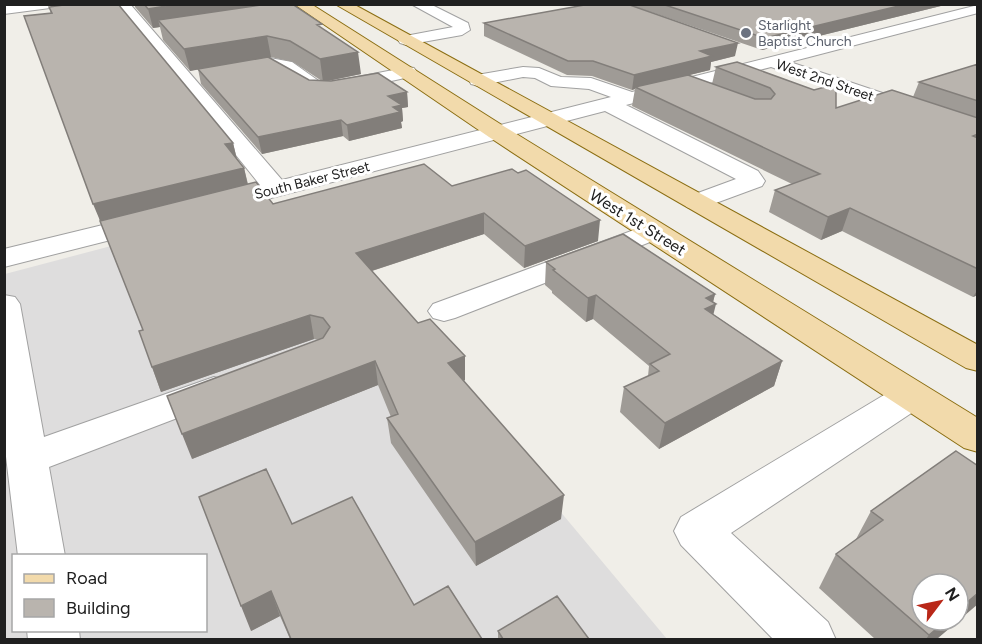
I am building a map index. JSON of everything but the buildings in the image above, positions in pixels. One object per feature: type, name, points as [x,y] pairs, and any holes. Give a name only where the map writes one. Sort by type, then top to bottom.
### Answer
[{"type":"main road","points":[[342,4],[978,360]]},
{"type":"main road","name":"West 1st Street","points":[[300,10],[408,72],[497,132],[978,437]]},
{"type":"street","points":[[4,10],[50,4]]},
{"type":"street","points":[[122,4],[155,28],[184,79],[276,189]]},
{"type":"street","points":[[406,40],[462,30],[463,26],[418,4]]},
{"type":"street","points":[[921,7],[978,20]]},
{"type":"street","name":"South Baker Street","points":[[4,258],[978,9]]},
{"type":"street","name":"West 2nd Street","points":[[740,51],[978,132]]},
{"type":"street","points":[[184,79],[283,64],[312,89],[323,90],[408,72]]},
{"type":"street","points":[[478,80],[524,72],[539,73],[558,82],[591,84],[632,98]]},
{"type":"street","points":[[688,84],[716,95]]},
{"type":"street","points":[[608,105],[749,176],[753,181],[696,202]]},
{"type":"street","points":[[444,311],[653,231]]},
{"type":"street","points":[[4,304],[42,554]]},
{"type":"street","points":[[27,459],[248,377]]},
{"type":"street","points":[[810,639],[697,531],[912,395]]},
{"type":"shaded area","points":[[297,197],[667,639],[5,640],[5,274]]},
{"type":"place","name":"Starlight Baptist Church","points":[[746,33]]}]
